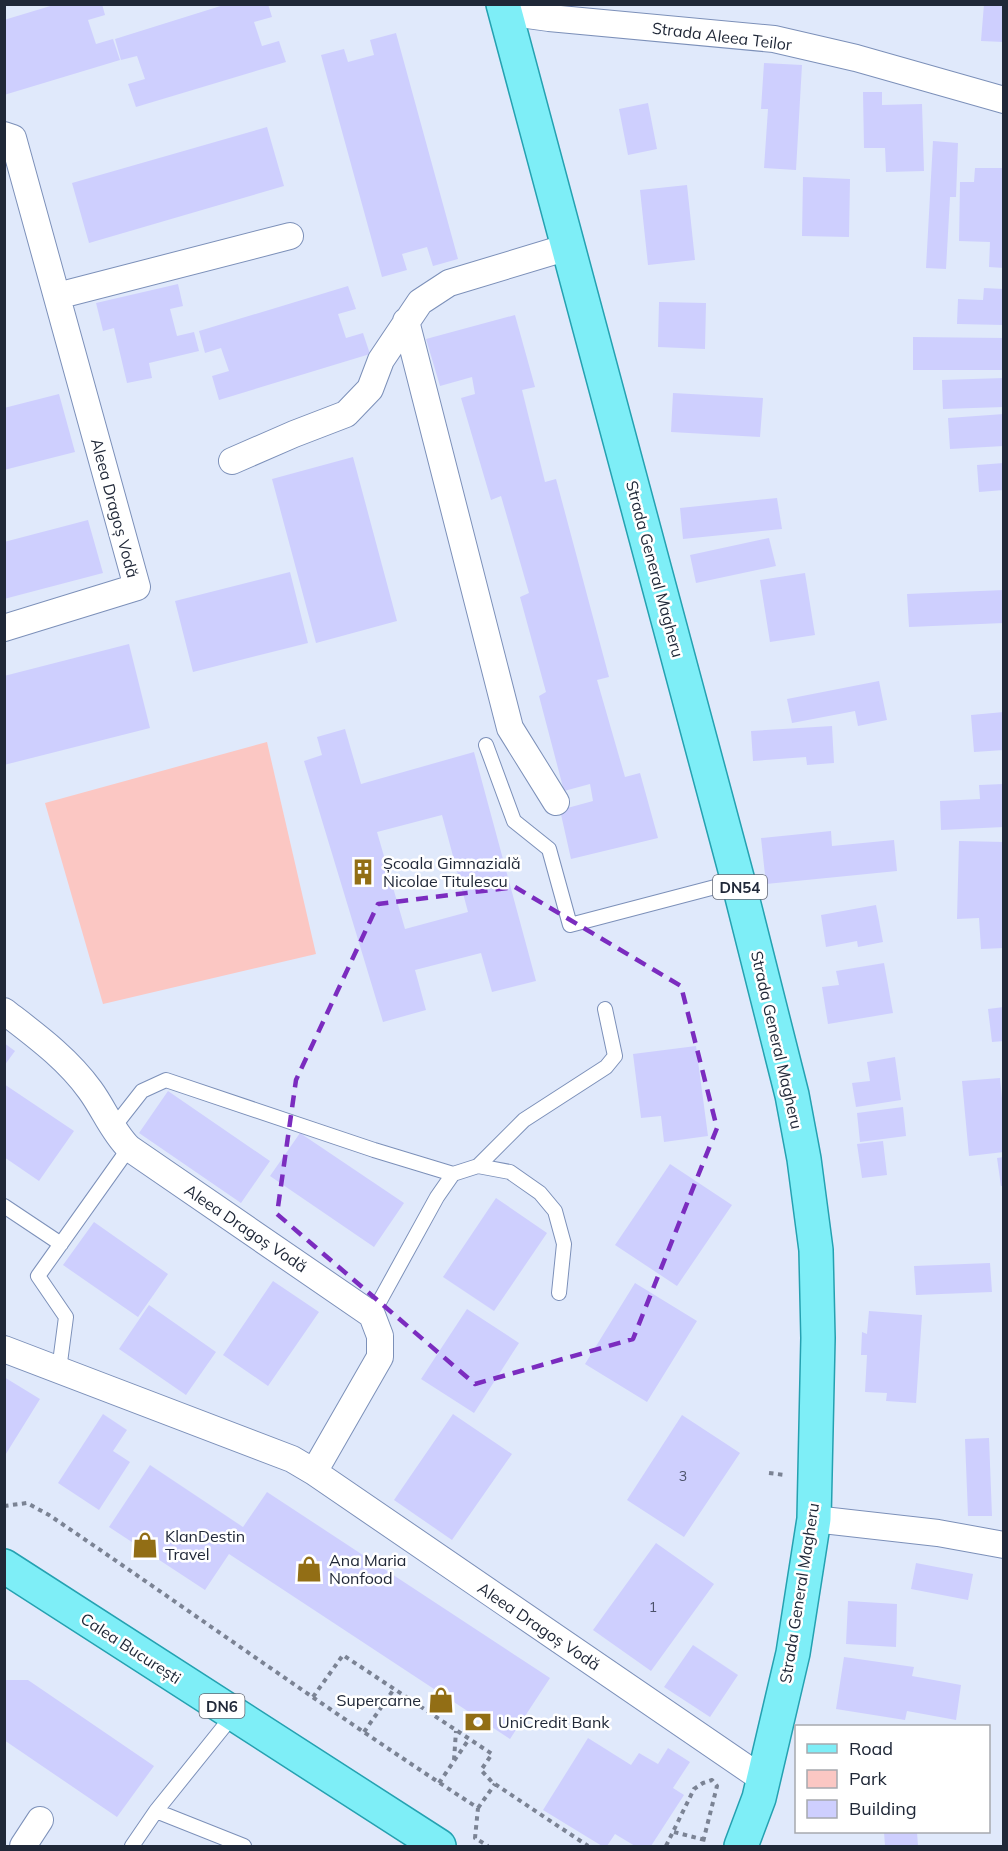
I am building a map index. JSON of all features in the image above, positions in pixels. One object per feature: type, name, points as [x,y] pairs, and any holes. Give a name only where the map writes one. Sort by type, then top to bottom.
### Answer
[{"type":"main road","name":"Strada General Magheru","points":[[504,8],[738,881],[792,1095],[804,1159],[816,1250],[818,1338],[814,1519],[793,1653],[764,1780],[752,1821],[741,1846]]},
{"type":"main road","name":"Calea București","points":[[4,1566],[439,1846]]},
{"type":"street","name":"Strada Aleea Teilor","points":[[504,8],[549,18],[774,39],[856,58],[1004,100]]},
{"type":"street","name":"Aleea Dragoș Vodă","points":[[4,135],[13,138],[136,587],[4,628]]},
{"type":"street","points":[[57,296],[290,236]]},
{"type":"street","points":[[232,461],[346,414],[370,389],[381,360],[420,302],[448,283],[568,247]]},
{"type":"street","points":[[406,321],[510,728],[556,802]]},
{"type":"street","name":"Aleea Dragoș Vodă","points":[[4,1011],[52,1049],[90,1089],[120,1140],[129,1148],[372,1315]]},
{"type":"street","points":[[314,1472],[380,1357],[380,1336],[372,1315]]},
{"type":"street","name":"Aleea Dragoș Vodă","points":[[4,1349],[272,1450],[314,1472],[764,1780]]},
{"type":"street","points":[[814,1519],[938,1533],[1004,1545]]},
{"type":"street","points":[[24,1846],[40,1820]]},
{"type":"lane","points":[[486,745],[514,821],[549,849],[570,925],[738,881]]},
{"type":"lane","points":[[113,1128],[142,1091],[166,1080],[453,1174],[478,1166],[524,1120],[606,1067],[615,1056],[605,1009]]},
{"type":"lane","points":[[58,1370],[66,1317],[38,1276],[129,1148]]},
{"type":"lane","points":[[478,1166],[510,1173],[540,1193],[555,1211],[564,1244],[559,1293]]},
{"type":"lane","points":[[372,1315],[437,1197],[453,1174]]},
{"type":"lane","points":[[4,1206],[61,1244]]},
{"type":"lane","points":[[132,1846],[156,1811],[234,1714]]},
{"type":"lane","points":[[156,1811],[244,1846]]},
{"type":"path","points":[[4,1506],[27,1503],[49,1515],[478,1808]]},
{"type":"path","points":[[313,1697],[343,1655],[492,1754],[481,1770],[495,1785],[588,1846]]},
{"type":"path","points":[[364,1732],[394,1689]]},
{"type":"path","points":[[454,1761],[456,1731]]},
{"type":"path","points":[[439,1783],[469,1739]]},
{"type":"path","points":[[666,1846],[694,1789],[712,1780],[717,1786],[702,1846]]},
{"type":"path","points":[[488,1846],[475,1838],[478,1808],[495,1785]]},
{"type":"path","points":[[674,1832],[705,1840]]},
{"type":"highlighted area","points":[[515,887],[681,986],[717,1128],[633,1339],[475,1384],[277,1214],[296,1080],[378,904]]},
{"type":"green space","points":[[267,742],[316,954],[103,1004],[45,803]]},
{"type":"building","points":[[57,4],[102,4],[105,15],[88,20],[96,44],[113,39],[120,60],[4,95],[4,20]]},
{"type":"building","points":[[227,4],[268,4],[272,17],[254,22],[262,46],[279,41],[286,62],[136,107],[128,84],[145,79],[137,56],[121,60],[115,39]]},
{"type":"building","points":[[984,4],[1004,4],[1004,42],[981,41]]},
{"type":"building","points":[[396,33],[458,259],[433,266],[427,247],[402,254],[407,270],[382,277],[321,55],[344,49],[348,62],[374,55],[370,40]]},
{"type":"building","points":[[764,63],[802,65],[796,170],[764,168],[768,109],[761,109]]},
{"type":"building","points":[[863,92],[882,92],[882,105],[922,104],[924,171],[886,172],[885,148],[864,148]]},
{"type":"building","points":[[648,103],[657,149],[628,155],[619,109]]},
{"type":"building","points":[[267,127],[284,186],[89,243],[72,183]]},
{"type":"building","points":[[933,141],[958,143],[956,197],[950,197],[946,269],[926,268]]},
{"type":"building","points":[[975,168],[1004,168],[1004,268],[989,267],[990,242],[959,241],[960,182],[974,182]]},
{"type":"building","points":[[803,177],[850,179],[849,237],[802,236]]},
{"type":"building","points":[[687,185],[695,260],[648,265],[640,190]]},
{"type":"building","points":[[178,284],[183,306],[170,309],[177,336],[194,332],[199,351],[149,363],[152,378],[127,383],[114,328],[103,331],[96,303]]},
{"type":"building","points":[[348,286],[356,309],[338,314],[346,338],[363,333],[370,354],[219,400],[212,376],[229,371],[221,348],[205,353],[199,331]]},
{"type":"building","points":[[984,288],[1004,289],[1004,325],[957,324],[958,299],[983,300]]},
{"type":"building","points":[[659,302],[706,303],[705,349],[658,347]]},
{"type":"building","points":[[515,315],[535,387],[522,390],[545,482],[556,479],[609,677],[597,680],[625,777],[640,773],[658,838],[571,859],[560,810],[593,801],[590,784],[564,791],[539,696],[546,692],[520,597],[529,593],[501,496],[491,500],[461,398],[475,394],[472,377],[440,386],[426,339]]},
{"type":"building","points":[[913,337],[1004,338],[1004,370],[913,370]]},
{"type":"building","points":[[1004,378],[1004,407],[943,409],[942,380]]},
{"type":"building","points":[[673,393],[763,398],[760,437],[671,432]]},
{"type":"building","points":[[59,394],[75,452],[4,470],[4,408]]},
{"type":"building","points":[[1004,414],[1004,446],[950,449],[948,418]]},
{"type":"building","points":[[353,457],[397,621],[316,643],[272,479]]},
{"type":"building","points":[[1004,463],[1004,490],[979,492],[977,465]]},
{"type":"building","points":[[777,498],[782,529],[683,539],[680,508]]},
{"type":"building","points":[[88,520],[103,573],[4,599],[4,542]]},
{"type":"building","points":[[769,538],[776,566],[696,583],[690,555]]},
{"type":"building","points":[[290,572],[308,643],[193,672],[175,601]]},
{"type":"building","points":[[805,573],[815,635],[770,642],[760,580]]},
{"type":"building","points":[[1004,590],[1004,623],[909,627],[907,594]]},
{"type":"building","points":[[129,644],[150,728],[4,765],[4,676]]},
{"type":"building","points":[[879,681],[887,720],[858,726],[855,711],[792,723],[787,699]]},
{"type":"building","points":[[1004,712],[1004,750],[974,752],[971,715]]},
{"type":"building","points":[[832,726],[834,763],[807,765],[806,757],[753,761],[751,731]]},
{"type":"building","name":"Școala Gimnazială Nicolae Titulescu","points":[[345,729],[361,784],[474,752],[536,981],[492,992],[481,953],[415,970],[426,1010],[383,1022],[304,761],[322,755],[317,737]],"holes":[[[442,815],[468,912],[405,929],[377,832]]]},
{"type":"building","points":[[1004,784],[1004,827],[941,830],[940,801],[980,799],[979,785]]},
{"type":"building","points":[[831,831],[832,846],[894,840],[897,871],[766,884],[761,838]]},
{"type":"building","points":[[959,841],[1004,842],[1004,948],[981,949],[979,918],[957,919]]},
{"type":"building","points":[[876,905],[883,942],[858,947],[857,941],[826,947],[821,915]]},
{"type":"building","points":[[884,963],[893,1013],[828,1024],[822,987],[839,985],[836,971]]},
{"type":"building","points":[[1004,1007],[1004,1041],[992,1042],[988,1009]]},
{"type":"building","points":[[4,1043],[15,1051],[4,1066]]},
{"type":"building","points":[[696,1046],[708,1136],[664,1142],[661,1116],[641,1118],[633,1054]]},
{"type":"building","points":[[895,1057],[901,1100],[856,1107],[852,1083],[870,1081],[867,1062]]},
{"type":"building","points":[[1000,1078],[1004,1118],[1004,1152],[969,1156],[962,1081]]},
{"type":"building","points":[[4,1084],[74,1131],[39,1181],[4,1157]]},
{"type":"building","points":[[168,1091],[270,1161],[241,1203],[139,1133]]},
{"type":"building","points":[[903,1107],[906,1136],[860,1142],[857,1113]]},
{"type":"building","points":[[300,1133],[404,1203],[374,1247],[270,1176]]},
{"type":"building","points":[[883,1141],[887,1175],[862,1178],[857,1144]]},
{"type":"building","points":[[1004,1157],[1004,1186],[1001,1186],[997,1158]]},
{"type":"building","points":[[670,1164],[732,1205],[677,1286],[615,1245]]},
{"type":"building","points":[[496,1198],[547,1233],[494,1311],[443,1277]]},
{"type":"building","points":[[94,1222],[168,1274],[138,1317],[63,1265]]},
{"type":"building","points":[[990,1263],[992,1292],[916,1295],[914,1266]]},
{"type":"building","points":[[273,1281],[319,1312],[268,1386],[223,1355]]},
{"type":"building","points":[[635,1283],[697,1321],[647,1402],[585,1364]]},
{"type":"building","points":[[149,1305],[216,1352],[186,1395],[119,1349]]},
{"type":"building","points":[[467,1309],[519,1343],[474,1413],[421,1379]]},
{"type":"building","points":[[869,1311],[922,1315],[916,1403],[886,1401],[887,1393],[865,1392],[867,1355],[861,1355],[862,1332],[867,1334]]},
{"type":"building","points":[[4,1377],[40,1399],[4,1457]]},
{"type":"building","points":[[103,1414],[127,1430],[113,1451],[130,1462],[99,1510],[58,1483]]},
{"type":"building","points":[[453,1414],[512,1454],[452,1540],[394,1500]]},
{"type":"building","points":[[682,1415],[740,1453],[684,1537],[627,1500]]},
{"type":"building","points":[[989,1438],[992,1516],[968,1516],[965,1439]]},
{"type":"building","points":[[150,1465],[243,1527],[267,1492],[550,1678],[510,1739],[229,1554],[205,1590],[109,1527]]},
{"type":"building","points":[[656,1543],[714,1584],[651,1671],[593,1630]]},
{"type":"building","points":[[916,1563],[973,1574],[968,1600],[911,1589]]},
{"type":"building","points":[[848,1601],[897,1604],[896,1647],[846,1644]]},
{"type":"building","points":[[693,1645],[738,1675],[710,1717],[664,1687]]},
{"type":"building","points":[[844,1657],[914,1667],[912,1676],[961,1685],[956,1720],[907,1711],[905,1720],[836,1709]]},
{"type":"building","points":[[4,1680],[28,1680],[154,1766],[117,1817],[4,1740]]},
{"type":"building","points":[[588,1738],[631,1765],[639,1753],[658,1764],[668,1748],[690,1762],[673,1788],[684,1795],[651,1846],[635,1846],[615,1834],[607,1846],[602,1846],[543,1810]]},
{"type":"building","points":[[884,1833],[917,1833],[918,1846],[885,1846]]},
{"type":"place","name":"Școala Gimnazială Nicolae Titulescu","points":[[363,872]]},
{"type":"place","name":"KlanDestin Travel","points":[[145,1545]]},
{"type":"place","name":"Ana Maria Nonfood","points":[[309,1569]]},
{"type":"place","name":"Supercarne","points":[[441,1700]]},
{"type":"place","name":"UniCredit Bank","points":[[478,1722]]}]
